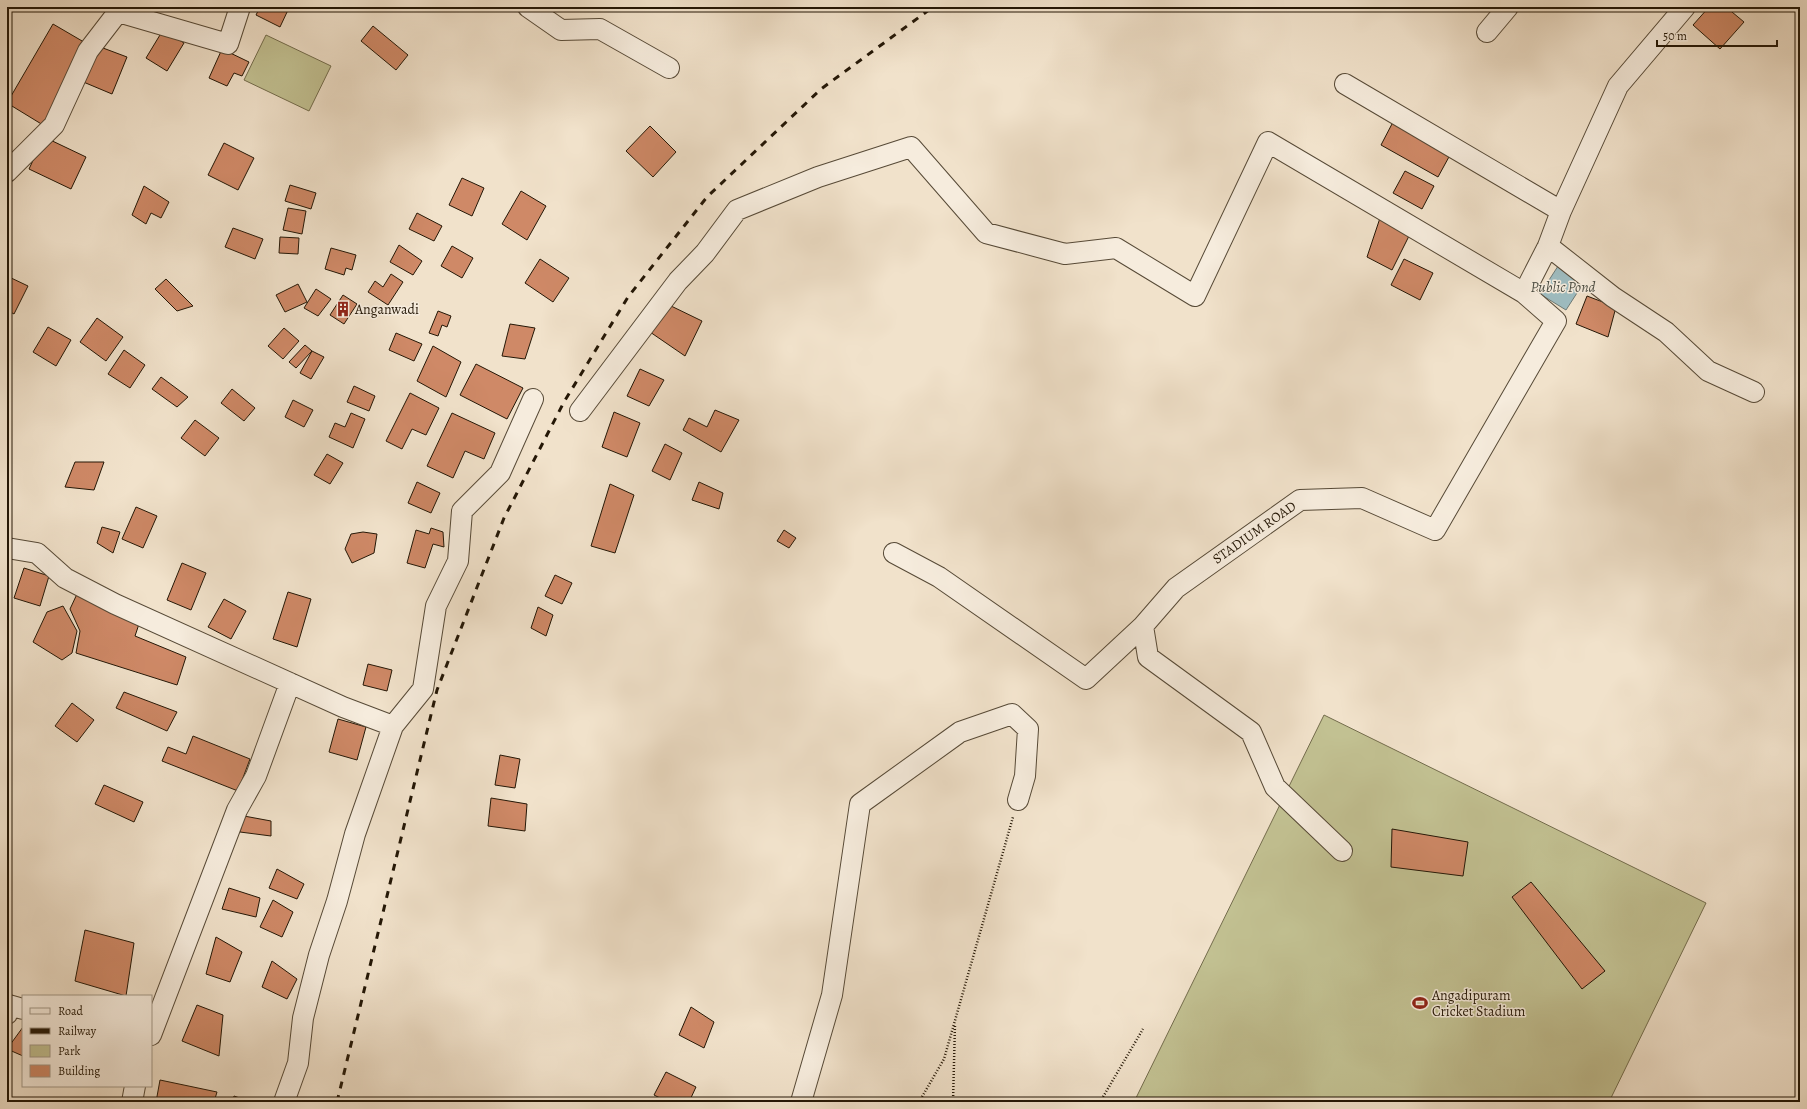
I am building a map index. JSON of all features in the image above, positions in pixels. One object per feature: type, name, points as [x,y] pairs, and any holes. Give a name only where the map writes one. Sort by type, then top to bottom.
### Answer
[{"type":"street","points":[[7,172],[54,125],[88,51],[119,9],[228,44],[240,7]]},
{"type":"street","points":[[528,7],[561,30],[600,29],[669,68]]},
{"type":"street","points":[[1487,32],[1508,7]]},
{"type":"street","points":[[580,411],[678,281],[705,253],[737,210],[818,177],[911,147],[986,233],[1065,254],[1116,248],[1195,296],[1268,142],[1524,293],[1548,246],[1561,211],[1618,86],[1685,7]]},
{"type":"street","points":[[1345,84],[1561,211]]},
{"type":"street","points":[[1548,246],[1613,297],[1666,332],[1708,371],[1754,392]]},
{"type":"street","name":"STADIUM ROAD","points":[[1143,626],[1176,588],[1300,500],[1362,498],[1435,530],[1556,321],[1524,293]]},
{"type":"street","points":[[284,1102],[298,1064],[303,1018],[319,955],[337,901],[355,834],[393,726],[423,690],[436,606],[458,560],[462,511],[500,473],[533,399]]},
{"type":"street","points":[[7,548],[37,553],[65,578],[115,604],[343,707],[393,726]]},
{"type":"street","points":[[894,553],[939,577],[1086,679],[1143,626]]},
{"type":"street","points":[[1143,626],[1148,657],[1251,732],[1275,787],[1342,851]]},
{"type":"street","points":[[152,1032],[237,810],[256,776],[290,683]]},
{"type":"street","points":[[801,1102],[832,995],[860,804],[960,732],[1012,714],[1028,729],[1025,776],[1018,800]]},
{"type":"street","points":[[132,1102],[134,1087]]},
{"type":"path","points":[[919,1102],[944,1059],[1018,800]]},
{"type":"path","points":[[953,1102],[956,1020]]},
{"type":"path","points":[[1100,1102],[1143,1028]]},
{"type":"green space","points":[[266,35],[331,66],[309,111],[244,80]]},
{"type":"green space","name":"Angadipuram Cricket Stadium","points":[[1324,715],[1706,903],[1609,1102],[1134,1102]]},
{"type":"water","name":"Public Pond","points":[[1560,263],[1586,279],[1566,310],[1540,294]]},
{"type":"building","points":[[260,7],[282,7],[288,10],[280,27],[256,15]]},
{"type":"building","points":[[1709,7],[1726,7],[1744,22],[1720,49],[1693,25]]},
{"type":"building","points":[[53,24],[89,45],[43,125],[7,103]]},
{"type":"building","points":[[373,26],[408,55],[396,70],[361,41]]},
{"type":"building","points":[[163,30],[184,43],[167,71],[146,58]]},
{"type":"building","points":[[95,45],[127,57],[112,94],[81,81]]},
{"type":"building","points":[[222,49],[249,62],[242,76],[234,73],[227,86],[209,78]]},
{"type":"building","points":[[1393,122],[1450,155],[1438,177],[1381,145]]},
{"type":"building","points":[[650,126],[676,152],[653,177],[626,151]]},
{"type":"building","points":[[44,137],[86,157],[71,189],[29,169]]},
{"type":"building","points":[[224,143],[254,158],[238,190],[208,175]]},
{"type":"building","points":[[1405,171],[1434,186],[1422,209],[1393,193]]},
{"type":"building","points":[[462,178],[484,188],[472,216],[449,205]]},
{"type":"building","points":[[290,185],[316,193],[311,209],[285,201]]},
{"type":"building","points":[[144,186],[169,202],[161,218],[151,213],[146,224],[132,215]]},
{"type":"building","points":[[521,191],[546,206],[527,240],[502,224]]},
{"type":"building","points":[[288,208],[306,211],[302,234],[283,230]]},
{"type":"building","points":[[417,213],[442,226],[434,241],[409,229]]},
{"type":"building","points":[[1381,215],[1412,230],[1392,270],[1367,257]]},
{"type":"building","points":[[233,228],[263,239],[255,259],[225,247]]},
{"type":"building","points":[[280,237],[299,238],[298,254],[279,253]]},
{"type":"building","points":[[399,245],[422,261],[413,275],[390,262]]},
{"type":"building","points":[[452,246],[473,258],[462,278],[441,266]]},
{"type":"building","points":[[331,248],[356,255],[352,270],[346,268],[344,275],[325,269]]},
{"type":"building","points":[[540,259],[569,278],[553,302],[525,283]]},
{"type":"building","points":[[1404,259],[1433,273],[1420,300],[1391,285]]},
{"type":"building","points":[[391,274],[403,282],[388,305],[368,292],[375,281],[383,287]]},
{"type":"building","points":[[7,276],[28,286],[14,314],[7,310]]},
{"type":"building","points":[[166,279],[193,306],[177,311],[155,289]]},
{"type":"building","points":[[298,284],[307,302],[285,312],[276,295]]},
{"type":"building","points":[[316,289],[331,299],[318,316],[304,308]]},
{"type":"building","name":"Anganwadi","points":[[343,295],[357,304],[344,324],[330,315]]},
{"type":"building","points":[[1587,296],[1616,307],[1608,337],[1576,324]]},
{"type":"building","points":[[669,305],[702,321],[685,356],[650,332]]},
{"type":"building","points":[[438,311],[451,316],[447,327],[442,325],[438,336],[429,333]]},
{"type":"building","points":[[97,318],[123,337],[106,361],[80,342]]},
{"type":"building","points":[[510,324],[535,328],[525,359],[502,356]]},
{"type":"building","points":[[48,327],[71,340],[56,366],[33,352]]},
{"type":"building","points":[[284,328],[299,341],[283,359],[268,346]]},
{"type":"building","points":[[396,333],[422,344],[414,361],[389,350]]},
{"type":"building","points":[[305,345],[312,351],[296,368],[289,362]]},
{"type":"building","points":[[433,346],[461,362],[446,397],[417,381]]},
{"type":"building","points":[[124,350],[145,365],[130,388],[108,374]]},
{"type":"building","points":[[312,351],[324,357],[311,379],[300,373]]},
{"type":"building","points":[[476,364],[523,388],[507,419],[460,395]]},
{"type":"building","points":[[640,369],[664,380],[649,406],[627,396]]},
{"type":"building","points":[[161,377],[188,397],[177,407],[152,389]]},
{"type":"building","points":[[354,386],[375,396],[369,411],[347,402]]},
{"type":"building","points":[[232,389],[255,408],[244,421],[221,403]]},
{"type":"building","points":[[410,393],[439,408],[426,435],[412,429],[402,449],[386,441]]},
{"type":"building","points":[[293,400],[313,410],[304,427],[285,417]]},
{"type":"building","points":[[715,410],[739,420],[721,452],[683,430],[689,418],[707,427]]},
{"type":"building","points":[[614,412],[640,423],[627,457],[602,447]]},
{"type":"building","points":[[351,413],[365,419],[353,448],[329,437],[335,423],[345,427]]},
{"type":"building","points":[[452,413],[495,433],[484,459],[465,451],[453,478],[427,466]]},
{"type":"building","points":[[195,420],[219,438],[205,456],[181,438]]},
{"type":"building","points":[[665,444],[682,453],[670,480],[652,471]]},
{"type":"building","points":[[327,454],[343,463],[330,484],[314,475]]},
{"type":"building","points":[[75,462],[104,462],[94,490],[65,487]]},
{"type":"building","points":[[417,482],[440,493],[431,513],[408,503]]},
{"type":"building","points":[[699,482],[723,493],[719,509],[692,500]]},
{"type":"building","points":[[610,484],[634,495],[615,553],[591,546]]},
{"type":"building","points":[[136,507],[157,516],[143,548],[122,539]]},
{"type":"building","points":[[102,527],[120,532],[113,553],[97,543]]},
{"type":"building","points":[[431,528],[443,532],[444,547],[433,544],[425,568],[407,563],[416,530],[429,534]]},
{"type":"building","points":[[784,530],[796,538],[789,548],[777,541]]},
{"type":"building","points":[[363,532],[377,534],[374,553],[352,563],[345,549],[351,534]]},
{"type":"building","points":[[182,563],[206,573],[191,610],[167,600]]},
{"type":"building","points":[[24,568],[49,576],[40,606],[14,598]]},
{"type":"building","points":[[555,575],[572,583],[562,604],[545,596]]},
{"type":"building","points":[[288,592],[311,599],[297,647],[273,639]]},
{"type":"building","points":[[77,594],[140,621],[135,636],[186,657],[177,685],[76,653],[80,631],[70,609]]},
{"type":"building","points":[[224,599],[246,611],[231,639],[208,627]]},
{"type":"building","points":[[63,606],[77,631],[72,653],[62,660],[33,642],[47,612]]},
{"type":"building","points":[[538,607],[553,615],[546,636],[531,628]]},
{"type":"building","points":[[368,664],[392,670],[387,691],[363,685]]},
{"type":"building","points":[[124,692],[177,712],[167,731],[116,708]]},
{"type":"building","points":[[72,703],[94,720],[77,742],[55,726]]},
{"type":"building","points":[[338,719],[366,727],[357,760],[329,752]]},
{"type":"building","points":[[193,736],[250,759],[238,791],[162,761],[168,747],[186,754]]},
{"type":"building","points":[[500,755],[520,759],[515,788],[495,785]]},
{"type":"building","points":[[104,785],[143,802],[134,822],[95,804]]},
{"type":"building","points":[[491,798],[527,804],[525,831],[488,826]]},
{"type":"building","points":[[244,816],[271,821],[271,836],[240,832]]},
{"type":"building","points":[[1392,829],[1468,842],[1463,876],[1391,867]]},
{"type":"building","points":[[277,869],[304,884],[297,899],[269,888]]},
{"type":"building","points":[[1531,882],[1605,971],[1582,989],[1512,897]]},
{"type":"building","points":[[229,888],[260,898],[256,917],[222,909]]},
{"type":"building","points":[[273,900],[293,912],[282,937],[260,927]]},
{"type":"building","points":[[85,930],[134,943],[126,995],[75,981]]},
{"type":"building","points":[[216,937],[242,952],[230,982],[206,974]]},
{"type":"building","points":[[272,961],[297,979],[287,999],[262,987]]},
{"type":"building","points":[[197,1005],[223,1015],[219,1056],[182,1041]]},
{"type":"building","points":[[691,1007],[714,1022],[704,1048],[679,1035]]},
{"type":"building","points":[[22,1028],[22,1056],[7,1049]]},
{"type":"building","points":[[666,1072],[696,1087],[689,1102],[668,1102],[654,1095]]},
{"type":"building","points":[[160,1080],[217,1092],[214,1102],[156,1102]]},
{"type":"building","points":[[234,1096],[251,1102],[232,1102]]},
{"type":"railway","points":[[337,1102],[437,690],[504,518],[564,402],[628,297],[707,197],[821,89],[933,7]]},
{"type":"place","name":"Anganwadi","points":[[343,309]]},
{"type":"place","name":"Angadipuram Cricket Stadium","points":[[1420,1003]]}]
